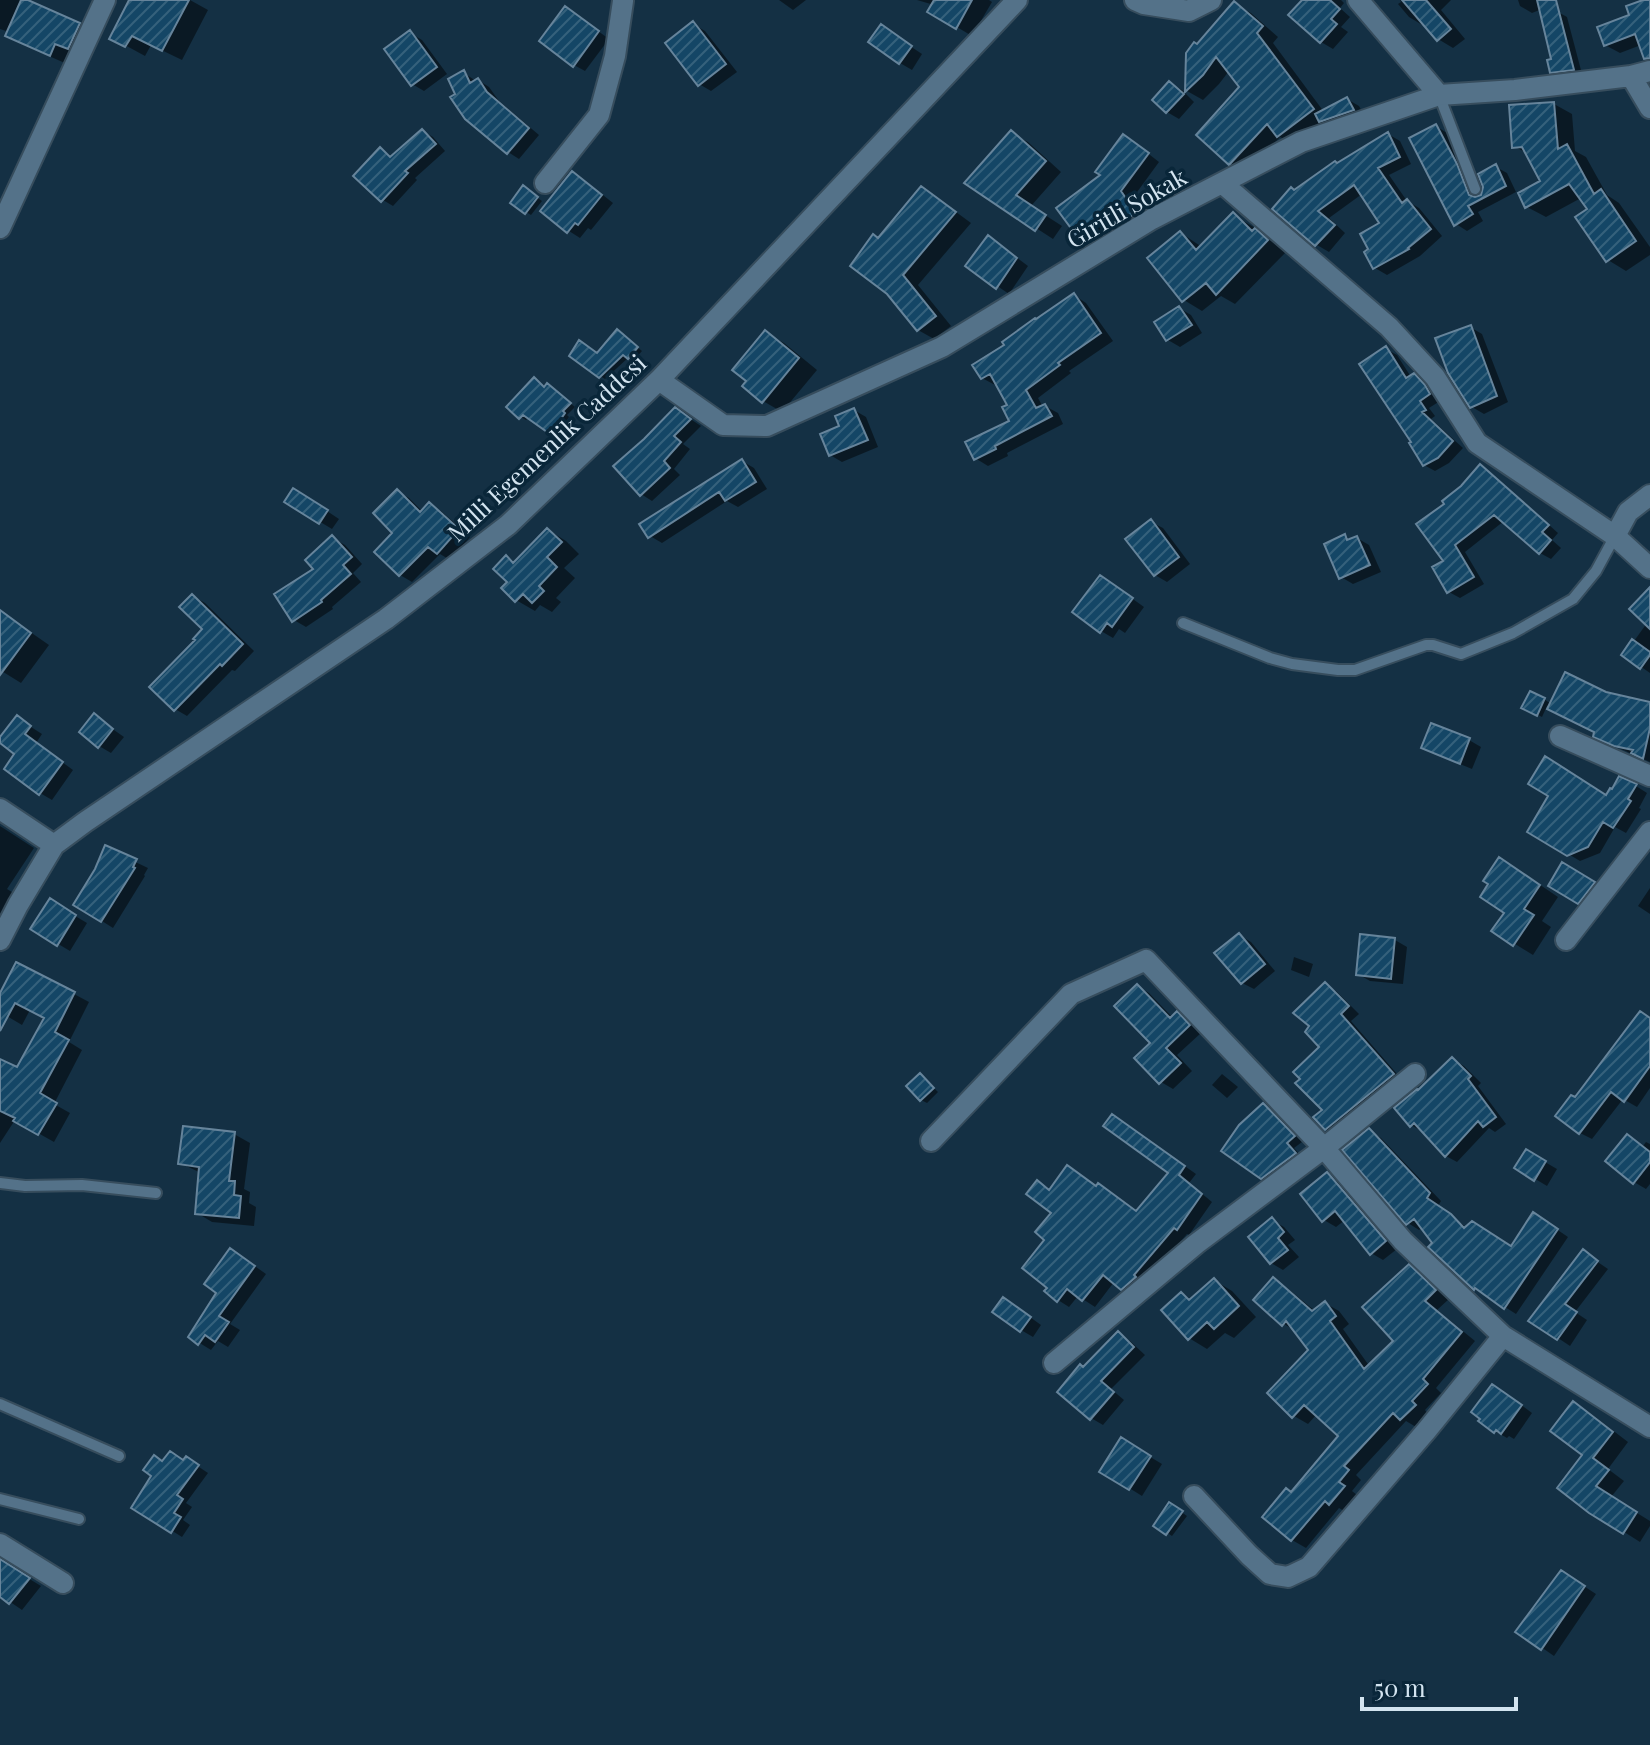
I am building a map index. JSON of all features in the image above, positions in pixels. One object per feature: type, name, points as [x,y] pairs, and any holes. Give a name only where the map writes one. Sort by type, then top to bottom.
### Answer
[{"type":"street","points":[[0,228],[105,0]]},
{"type":"street","points":[[545,183],[599,115],[615,56],[623,0]]},
{"type":"street","name":"Milli Egemenlik Caddesi","points":[[0,940],[54,845],[386,619],[508,525],[659,380],[1017,0]]},
{"type":"street","points":[[1135,0],[1189,11],[1211,0]]},
{"type":"street","points":[[1358,0],[1439,95]]},
{"type":"street","points":[[1640,74],[1650,108]]},
{"type":"street","name":"Giritli Sokak","points":[[659,380],[723,425],[767,426],[942,347],[1152,219],[1301,142],[1439,95],[1515,90],[1640,74]]},
{"type":"street","points":[[1222,183],[1389,327],[1435,377],[1477,443],[1615,536],[1650,568]]},
{"type":"street","points":[[1615,536],[1628,512],[1650,495]]},
{"type":"street","points":[[1560,736],[1650,776]]},
{"type":"street","points":[[0,809],[54,845]]},
{"type":"street","points":[[1566,940],[1650,832]]},
{"type":"street","points":[[931,1141],[1071,994],[1146,960],[1324,1148],[1403,1241],[1503,1336],[1650,1427]]},
{"type":"street","points":[[1054,1363],[1196,1244],[1324,1148],[1415,1074]]},
{"type":"street","points":[[1194,1496],[1270,1574],[1288,1577],[1309,1567],[1503,1336]]},
{"type":"street","points":[[0,1544],[63,1583]]},
{"type":"lane","points":[[1439,95],[1475,189]]},
{"type":"lane","points":[[1183,623],[1270,658],[1338,670],[1355,670],[1426,645],[1461,654],[1513,633],[1573,599],[1596,571],[1615,536]]},
{"type":"lane","points":[[0,1183],[82,1185],[156,1193]]},
{"type":"lane","points":[[0,1404],[119,1456]]},
{"type":"lane","points":[[0,1499],[79,1519]]},
{"type":"building","points":[[21,0],[28,0],[80,23],[68,49],[55,44],[50,56],[5,36]]},
{"type":"building","points":[[129,0],[189,0],[162,51],[132,36],[125,47],[109,39]]},
{"type":"building","points":[[934,0],[972,0],[956,29],[927,12]]},
{"type":"building","points":[[1302,0],[1330,0],[1340,9],[1331,19],[1337,24],[1320,43],[1288,15]]},
{"type":"building","points":[[1402,0],[1426,0],[1451,29],[1437,41]]},
{"type":"building","points":[[1537,0],[1556,0],[1574,70],[1550,73],[1547,60],[1551,59]]},
{"type":"building","points":[[1650,0],[1650,58],[1644,59],[1635,34],[1604,46],[1597,27],[1629,15],[1626,6]]},
{"type":"building","points":[[1234,1],[1263,26],[1257,33],[1314,109],[1277,137],[1267,124],[1229,165],[1196,135],[1239,87],[1216,57],[1185,92],[1186,53]]},
{"type":"building","points":[[565,6],[599,31],[573,67],[539,41]]},
{"type":"building","points":[[693,21],[726,64],[698,86],[665,43]]},
{"type":"building","points":[[881,24],[912,46],[899,64],[868,42]]},
{"type":"building","points":[[410,30],[437,67],[411,86],[384,49]]},
{"type":"building","points":[[464,70],[470,83],[478,78],[487,92],[529,128],[507,154],[465,119],[450,97],[455,94],[448,79]]},
{"type":"building","points":[[1169,81],[1184,94],[1166,113],[1152,100]]},
{"type":"building","points":[[1347,97],[1354,110],[1319,122],[1315,114]]},
{"type":"building","points":[[1554,102],[1558,149],[1567,144],[1594,194],[1601,189],[1636,241],[1606,262],[1575,217],[1587,209],[1569,184],[1525,208],[1518,193],[1540,181],[1522,147],[1512,148],[1509,105]]},
{"type":"building","points":[[1436,124],[1469,195],[1481,195],[1483,187],[1478,174],[1496,164],[1506,186],[1468,206],[1473,214],[1454,226],[1409,138]]},
{"type":"building","points":[[422,129],[436,144],[405,171],[408,173],[381,202],[353,176],[380,147],[390,157]]},
{"type":"building","points":[[1011,130],[1046,161],[1016,195],[1046,215],[1035,231],[964,183]]},
{"type":"building","points":[[1388,132],[1400,157],[1378,168],[1402,203],[1407,199],[1431,229],[1409,249],[1373,269],[1364,252],[1368,249],[1360,234],[1379,223],[1354,185],[1318,211],[1335,225],[1315,246],[1272,209],[1291,187],[1294,190],[1335,161],[1337,163]]},
{"type":"building","points":[[1123,134],[1149,153],[1121,191],[1136,213],[1113,228],[1104,215],[1076,235],[1056,208],[1100,175],[1095,172]]},
{"type":"building","points":[[572,171],[602,195],[578,225],[575,223],[567,233],[540,211]]},
{"type":"building","points":[[523,185],[538,197],[525,214],[510,203]]},
{"type":"building","points":[[921,186],[956,212],[903,275],[936,316],[917,331],[887,294],[850,266],[873,234],[878,238]]},
{"type":"building","points":[[1233,212],[1252,231],[1255,228],[1268,240],[1216,295],[1206,283],[1182,302],[1147,258],[1180,231],[1196,250]]},
{"type":"building","points":[[988,235],[1017,258],[996,289],[965,266]]},
{"type":"building","points":[[1074,293],[1101,333],[1026,390],[1036,408],[1045,404],[1052,416],[974,460],[965,442],[1009,421],[1002,407],[1007,405],[990,374],[981,379],[972,365]]},
{"type":"building","points":[[1179,306],[1192,325],[1166,341],[1154,322]]},
{"type":"building","points":[[1471,325],[1497,396],[1470,408],[1448,373],[1435,338]]},
{"type":"building","points":[[617,329],[638,347],[628,359],[623,355],[599,378],[569,356],[579,340],[597,353]]},
{"type":"building","points":[[765,330],[799,358],[762,403],[742,386],[746,381],[732,370]]},
{"type":"building","points":[[1386,346],[1406,378],[1414,373],[1425,385],[1430,394],[1420,401],[1426,410],[1422,412],[1453,441],[1438,458],[1423,466],[1411,442],[1359,364]]},
{"type":"building","points":[[534,377],[544,387],[547,383],[571,403],[550,434],[523,415],[519,419],[506,407]]},
{"type":"building","points":[[675,407],[691,419],[674,436],[681,442],[664,461],[670,468],[640,496],[613,466]]},
{"type":"building","points":[[854,408],[868,440],[829,456],[820,434],[839,426],[835,416]]},
{"type":"building","points":[[742,459],[756,482],[725,501],[719,492],[648,538],[639,524]]},
{"type":"building","points":[[1480,464],[1549,525],[1542,532],[1551,540],[1539,554],[1494,515],[1455,545],[1474,577],[1447,593],[1432,567],[1443,561],[1416,524],[1444,504],[1442,501],[1461,486]]},
{"type":"building","points":[[293,488],[328,510],[319,524],[284,502]]},
{"type":"building","points":[[397,489],[420,512],[429,502],[459,529],[437,554],[428,547],[399,576],[374,552],[392,533],[373,513]]},
{"type":"building","points":[[1151,519],[1179,557],[1154,576],[1125,539]]},
{"type":"building","points":[[547,528],[562,542],[547,557],[557,567],[539,586],[544,591],[532,603],[523,594],[515,602],[501,588],[507,582],[493,569],[506,555],[513,563]]},
{"type":"building","points":[[1345,534],[1347,540],[1357,536],[1370,565],[1339,579],[1324,544]]},
{"type":"building","points":[[332,535],[352,557],[343,565],[351,574],[322,602],[292,622],[274,594],[313,569],[305,560]]},
{"type":"building","points":[[1100,575],[1133,598],[1112,627],[1107,623],[1100,633],[1072,612]]},
{"type":"building","points":[[1650,587],[1650,629],[1629,609]]},
{"type":"building","points":[[192,594],[243,644],[174,711],[149,687],[202,629],[179,607]]},
{"type":"building","points":[[0,610],[31,633],[0,675]]},
{"type":"building","points":[[1632,639],[1650,652],[1640,669],[1621,655]]},
{"type":"building","points":[[1565,672],[1606,692],[1650,702],[1650,728],[1643,759],[1631,753],[1633,750],[1593,737],[1594,732],[1547,709]]},
{"type":"building","points":[[1530,691],[1545,698],[1537,716],[1521,708]]},
{"type":"building","points":[[94,713],[113,729],[98,748],[79,732]]},
{"type":"building","points":[[17,715],[31,726],[25,734],[63,762],[39,795],[4,769],[14,754],[0,743],[0,737]]},
{"type":"building","points":[[1431,723],[1470,738],[1460,764],[1421,748]]},
{"type":"building","points":[[1545,756],[1606,795],[1619,776],[1637,784],[1628,799],[1631,801],[1613,828],[1603,822],[1588,847],[1567,856],[1527,832],[1548,796],[1528,784]]},
{"type":"building","points":[[105,845],[137,859],[135,868],[101,922],[73,905],[95,869]]},
{"type":"building","points":[[1499,857],[1540,885],[1524,909],[1534,915],[1513,946],[1491,931],[1504,913],[1480,897],[1488,884],[1483,881]]},
{"type":"building","points":[[1562,862],[1595,882],[1578,904],[1548,886]]},
{"type":"building","points":[[50,898],[76,915],[57,946],[30,929]]},
{"type":"building","points":[[1239,933],[1265,964],[1241,984],[1214,953]]},
{"type":"building","points":[[1360,934],[1395,938],[1391,979],[1356,975]]},
{"type":"building","points":[[16,962],[75,992],[55,1032],[69,1040],[40,1093],[57,1103],[38,1135],[0,1111],[0,1059],[17,1067],[44,1018],[15,1003],[0,1031],[0,993]]},
{"type":"building","points":[[1325,982],[1349,1006],[1341,1014],[1394,1074],[1325,1130],[1313,1117],[1322,1110],[1295,1083],[1300,1079],[1293,1072],[1319,1047],[1305,1032],[1309,1026],[1293,1013]]},
{"type":"building","points":[[1137,984],[1170,1018],[1177,1011],[1190,1025],[1166,1048],[1181,1063],[1159,1084],[1134,1058],[1150,1043],[1114,1006]]},
{"type":"building","points":[[1640,1011],[1650,1018],[1650,1066],[1624,1102],[1611,1092],[1579,1134],[1555,1116],[1571,1095],[1575,1097]]},
{"type":"building","points":[[1452,1057],[1471,1076],[1468,1079],[1496,1117],[1483,1127],[1478,1121],[1445,1157],[1414,1123],[1410,1127],[1394,1108]]},
{"type":"building","points":[[920,1073],[934,1088],[920,1101],[906,1086]]},
{"type":"building","points":[[1263,1103],[1295,1136],[1287,1143],[1296,1153],[1261,1179],[1221,1151],[1239,1125]]},
{"type":"building","points":[[1112,1114],[1185,1166],[1179,1175],[1202,1194],[1177,1230],[1174,1228],[1134,1275],[1136,1277],[1121,1290],[1103,1275],[1082,1301],[1067,1289],[1057,1302],[1044,1291],[1047,1288],[1022,1268],[1044,1240],[1035,1232],[1051,1213],[1026,1194],[1037,1180],[1049,1190],[1067,1165],[1136,1211],[1168,1173],[1103,1126]]},
{"type":"building","points":[[183,1126],[235,1132],[229,1181],[235,1181],[234,1195],[241,1196],[239,1218],[195,1214],[199,1167],[178,1164]]},
{"type":"building","points":[[1369,1128],[1430,1193],[1427,1198],[1451,1214],[1464,1228],[1472,1221],[1511,1246],[1533,1212],[1558,1229],[1504,1309],[1474,1290],[1428,1247],[1432,1243],[1414,1219],[1406,1225],[1342,1150]]},
{"type":"building","points":[[1627,1134],[1650,1152],[1650,1162],[1633,1184],[1605,1161]]},
{"type":"building","points":[[1526,1149],[1546,1161],[1534,1181],[1514,1168]]},
{"type":"building","points":[[1327,1172],[1386,1241],[1370,1255],[1335,1211],[1322,1222],[1300,1194]]},
{"type":"building","points":[[1272,1217],[1284,1232],[1278,1238],[1288,1250],[1270,1264],[1248,1237]]},
{"type":"building","points":[[230,1248],[255,1266],[219,1316],[229,1322],[215,1342],[205,1335],[198,1345],[188,1337],[216,1293],[204,1284]]},
{"type":"building","points":[[1583,1249],[1598,1261],[1565,1304],[1577,1312],[1557,1340],[1528,1321]]},
{"type":"building","points":[[1409,1264],[1436,1290],[1425,1301],[1462,1332],[1423,1379],[1428,1384],[1412,1401],[1416,1405],[1400,1420],[1393,1413],[1344,1466],[1349,1470],[1339,1482],[1345,1486],[1329,1505],[1325,1501],[1291,1541],[1262,1517],[1286,1488],[1291,1492],[1338,1436],[1304,1405],[1292,1418],[1267,1393],[1308,1350],[1286,1321],[1282,1326],[1253,1300],[1273,1277],[1312,1311],[1325,1301],[1336,1316],[1330,1321],[1364,1369],[1393,1341],[1362,1307]]},
{"type":"building","points":[[1214,1278],[1239,1306],[1214,1329],[1207,1322],[1188,1340],[1161,1310],[1181,1292],[1189,1300]]},
{"type":"building","points":[[1003,1297],[1031,1317],[1020,1332],[992,1312]]},
{"type":"building","points":[[1118,1331],[1134,1347],[1101,1381],[1114,1392],[1090,1420],[1057,1392],[1080,1364],[1083,1367]]},
{"type":"building","points":[[1492,1384],[1522,1405],[1501,1434],[1496,1430],[1494,1433],[1471,1412]]},
{"type":"building","points":[[1573,1401],[1613,1432],[1593,1458],[1609,1470],[1596,1486],[1637,1512],[1623,1534],[1557,1488],[1582,1455],[1550,1431]]},
{"type":"building","points":[[1121,1437],[1151,1456],[1129,1490],[1099,1472]]},
{"type":"building","points":[[170,1451],[183,1460],[186,1456],[199,1465],[177,1495],[183,1499],[174,1513],[181,1517],[171,1533],[131,1508],[151,1476],[143,1470],[154,1455],[162,1461]]},
{"type":"building","points":[[1169,1502],[1183,1511],[1166,1535],[1153,1526]]},
{"type":"building","points":[[0,1559],[30,1578],[9,1604],[0,1597]]},
{"type":"building","points":[[1561,1570],[1585,1586],[1541,1650],[1515,1632]]}]
